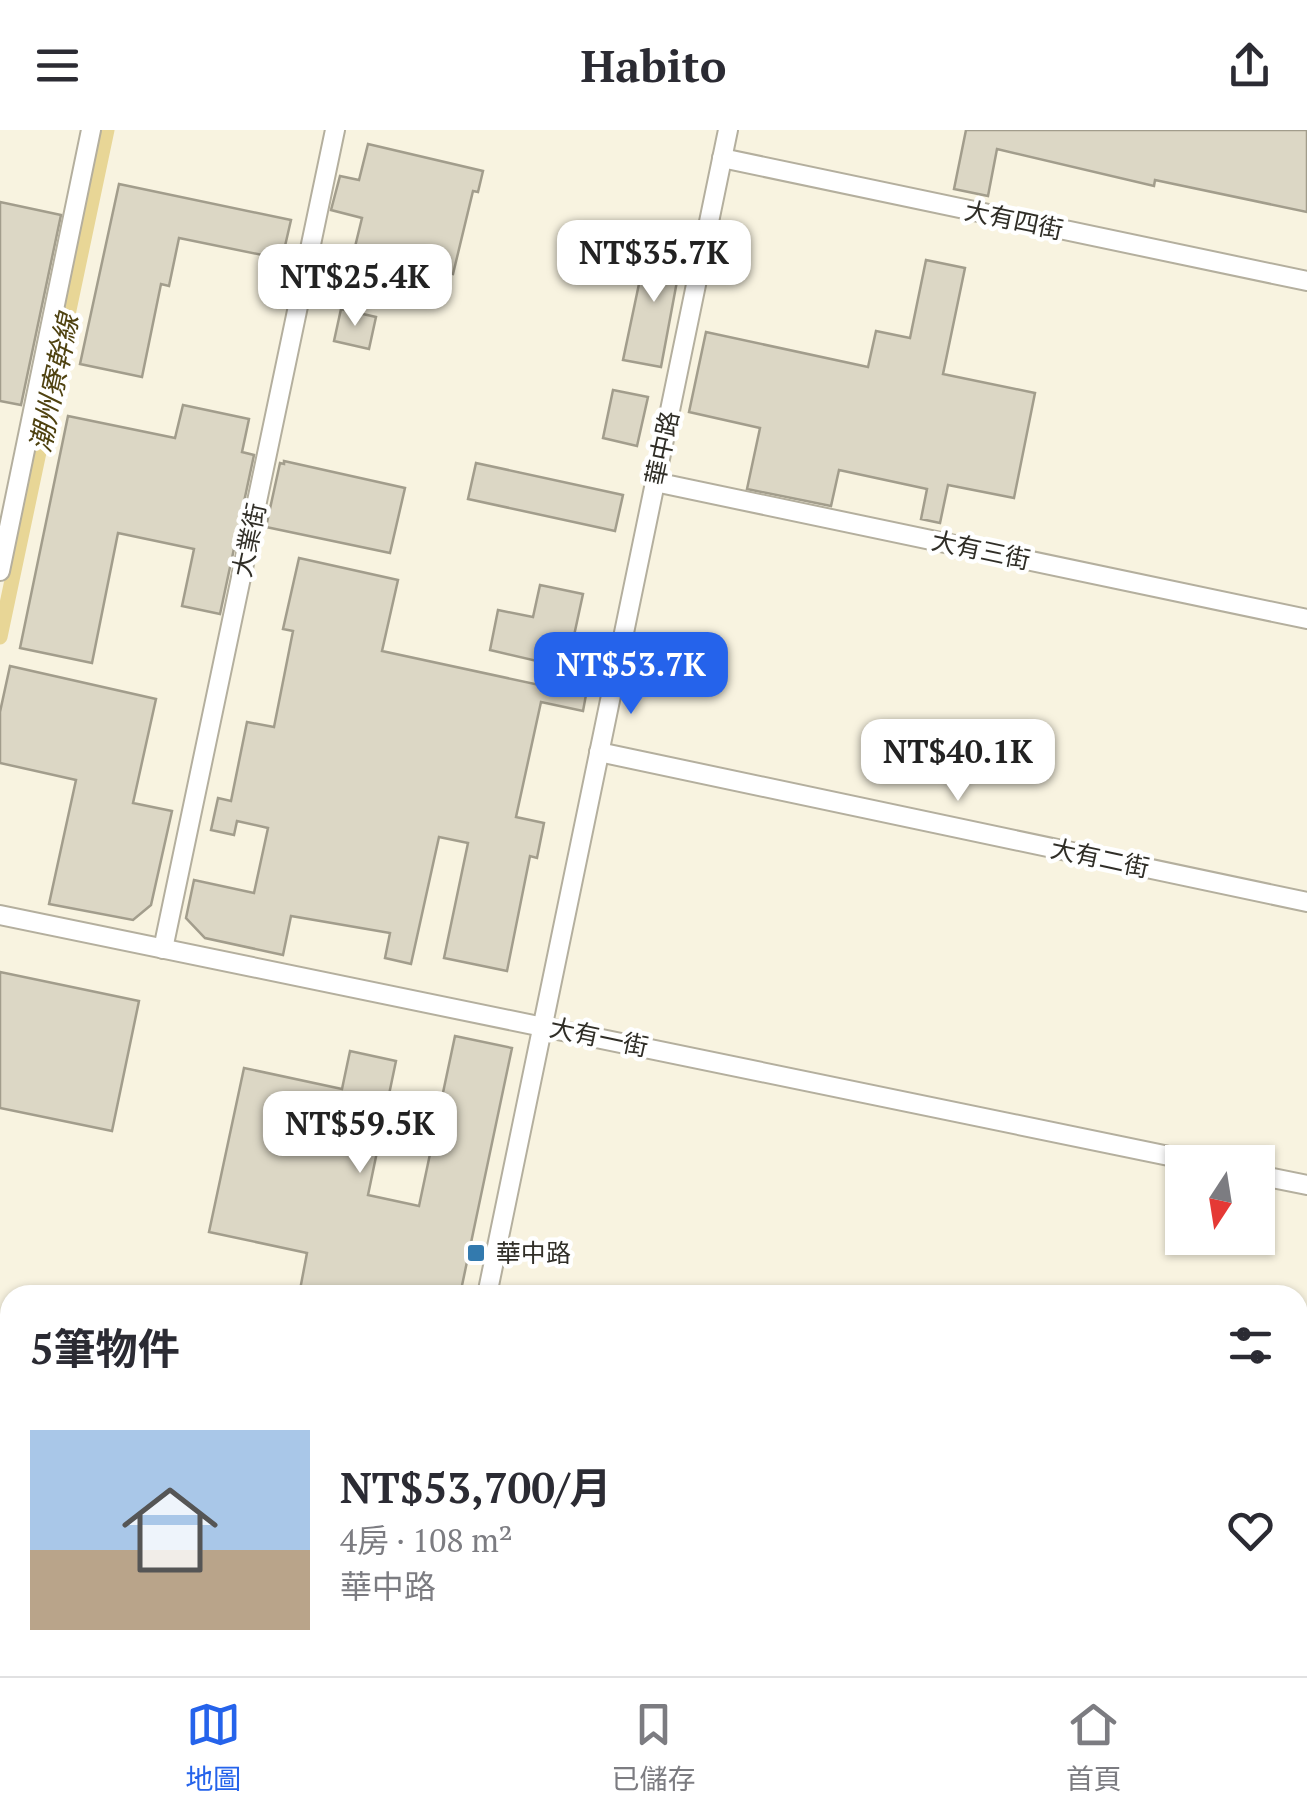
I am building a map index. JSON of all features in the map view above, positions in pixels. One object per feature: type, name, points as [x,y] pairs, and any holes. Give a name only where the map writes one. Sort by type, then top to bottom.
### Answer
[{"type":"street","points":[[0,572],[91,130]]},
{"type":"street","name":"大業街","points":[[163,949],[336,130]]},
{"type":"street","name":"華中路","points":[[489,1285],[728,130]]},
{"type":"street","name":"大有四街","points":[[722,158],[1307,281]]},
{"type":"street","name":"大有三街","points":[[655,482],[1307,620]]},
{"type":"street","name":"大有二街","points":[[599,752],[1307,902]]},
{"type":"street","name":"大有一街","points":[[0,914],[1165,1155]]},
{"type":"street","points":[[1275,1179],[1307,1186]]},
{"type":"building","points":[[966,130],[1307,130],[1307,212],[1155,180],[1154,186],[997,149],[988,196],[954,189]]},
{"type":"building","points":[[368,144],[483,171],[478,192],[473,191],[453,274],[405,263],[397,300],[345,288],[362,218],[331,210],[340,176],[359,180]]},
{"type":"building","points":[[119,184],[291,220],[282,259],[179,238],[169,286],[161,284],[142,377],[80,364]]},
{"type":"building","points":[[0,202],[61,215],[21,405],[0,401]]},
{"type":"building","points":[[648,241],[683,249],[661,367],[623,360]]},
{"type":"building","points":[[593,253],[610,256],[606,278],[589,275]]},
{"type":"building","points":[[926,260],[965,268],[943,374],[1035,393],[1014,498],[948,485],[940,523],[921,519],[927,489],[839,470],[831,506],[747,489],[760,428],[689,412],[706,332],[868,367],[876,331],[910,338]]},
{"type":"building","points":[[341,309],[376,317],[369,349],[334,341]]},
{"type":"building","points":[[613,390],[648,397],[637,446],[603,438]]},
{"type":"building","points":[[183,405],[249,419],[242,452],[254,455],[220,614],[182,606],[194,549],[118,533],[92,663],[20,648],[68,416],[175,438]]},
{"type":"building","points":[[280,463],[405,488],[390,553],[266,527]]},
{"type":"building","points":[[476,463],[623,495],[615,531],[468,499]]},
{"type":"building","points":[[299,558],[398,580],[382,651],[586,695],[583,711],[541,702],[516,817],[544,823],[537,858],[530,856],[507,971],[444,958],[468,843],[439,837],[411,964],[385,958],[390,933],[291,916],[283,955],[205,938],[186,918],[194,880],[254,893],[268,828],[237,821],[234,835],[211,830],[218,798],[231,801],[247,722],[274,727],[293,631],[283,629]]},
{"type":"building","points":[[540,585],[583,594],[567,668],[490,650],[498,610],[533,617]]},
{"type":"building","points":[[10,666],[156,699],[133,803],[172,811],[151,905],[133,920],[49,904],[76,780],[0,763],[0,712]]},
{"type":"building","points":[[0,972],[139,1001],[112,1131],[0,1108]]},
{"type":"building","points":[[455,1036],[512,1048],[462,1285],[301,1285],[307,1253],[209,1232],[244,1068],[342,1089],[350,1051],[396,1061],[368,1195],[419,1206]]},
{"type":"waterway","name":"潮州寮幹線","points":[[0,637],[107,130]]},
{"type":"place","name":"華中路","points":[[476,1253]]}]
